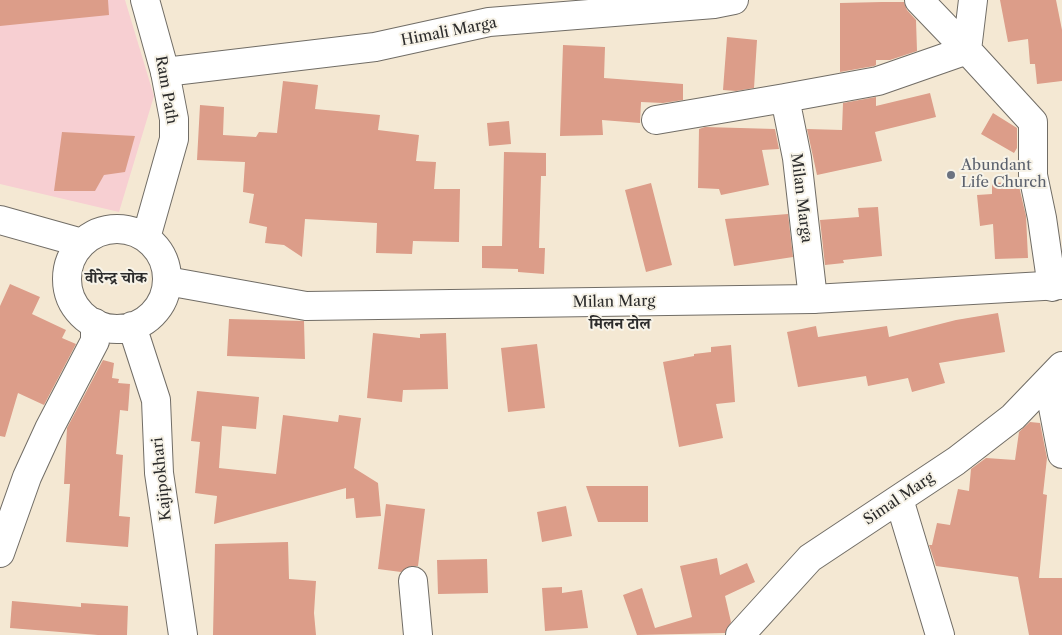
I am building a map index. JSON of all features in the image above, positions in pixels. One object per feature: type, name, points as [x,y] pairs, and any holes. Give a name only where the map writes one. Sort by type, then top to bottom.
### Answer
[{"type":"street","name":"Ram Path","points":[[145,0],[165,72],[174,119],[174,139],[146,238]]},
{"type":"street","name":"Himali Marga","points":[[165,72],[375,47],[488,22],[714,4],[734,0]]},
{"type":"street","points":[[919,0],[1033,122],[1033,174],[1057,286]]},
{"type":"street","points":[[967,50],[973,0]]},
{"type":"street","points":[[656,120],[878,81],[967,50]]},
{"type":"street","name":"Milan Marga","points":[[785,98],[798,158],[814,299]]},
{"type":"street","points":[[0,220],[82,243]]},
{"type":"street","points":[[113,229],[130,231],[146,238],[158,250],[165,264],[167,281],[164,296],[157,309],[146,320],[132,326],[110,328],[95,324],[78,310],[71,298],[67,283],[68,269],[73,255],[82,243],[96,234],[113,229]]},
{"type":"street","name":"Milan Marg","points":[[167,281],[306,306],[814,299],[1057,286]]},
{"type":"street","points":[[0,553],[27,477],[49,429],[95,341],[95,324]]},
{"type":"street","name":"Kajipokhari","points":[[132,326],[156,400],[159,473],[183,635]]},
{"type":"street","points":[[1055,374],[1062,454]]},
{"type":"street","name":"Simal Marg","points":[[740,635],[810,558],[956,461],[1013,417],[1055,374]]},
{"type":"street","points":[[899,499],[940,635]]},
{"type":"street","points":[[413,581],[418,635]]},
{"type":"shaded area","points":[[0,0],[125,0],[154,96],[119,212],[0,184]]},
{"type":"building","points":[[0,0],[108,0],[109,15],[0,26]]},
{"type":"building","points":[[1000,0],[1056,0],[1062,30],[1062,81],[1037,84],[1035,64],[1030,64],[1028,39],[1008,42]]},
{"type":"building","points":[[904,2],[907,10],[916,20],[917,51],[890,60],[876,60],[876,65],[874,66],[840,72],[840,3]]},
{"type":"building","points":[[727,37],[757,40],[754,88],[736,91],[723,90]]},
{"type":"building","points":[[563,45],[605,47],[604,78],[683,84],[683,100],[663,103],[641,102],[640,123],[602,120],[603,135],[560,136]]},
{"type":"building","points":[[283,81],[318,85],[315,109],[380,115],[378,130],[419,135],[416,161],[436,162],[434,189],[460,189],[459,242],[413,241],[412,254],[376,253],[377,223],[305,219],[302,257],[284,245],[265,243],[267,227],[249,223],[254,194],[243,192],[245,162],[197,160],[200,105],[224,107],[223,135],[256,137],[259,132],[277,133]]},
{"type":"building","points":[[930,93],[936,117],[875,132],[882,161],[817,175],[807,129],[842,130],[843,103],[876,97],[876,106]]},
{"type":"building","points":[[993,113],[1017,128],[1017,148],[1014,153],[981,134]]},
{"type":"building","points":[[509,121],[511,144],[489,146],[487,123]]},
{"type":"building","points":[[705,127],[775,129],[779,149],[762,150],[769,185],[721,195],[719,189],[698,188],[699,129]]},
{"type":"building","points":[[62,132],[135,136],[125,172],[104,175],[95,191],[54,191]]},
{"type":"building","points":[[504,152],[546,153],[546,176],[541,176],[539,248],[545,248],[544,274],[518,272],[518,269],[482,268],[482,246],[502,246]]},
{"type":"building","points":[[1018,182],[1026,216],[1028,258],[995,259],[993,224],[980,226],[977,195],[992,194],[992,183]]},
{"type":"building","points":[[651,183],[672,265],[646,272],[625,190]]},
{"type":"building","points":[[878,207],[882,256],[843,260],[844,263],[825,265],[820,220],[859,217],[858,208]]},
{"type":"building","points":[[788,214],[793,257],[734,266],[725,219]]},
{"type":"building","points":[[10,284],[40,297],[32,314],[66,330],[62,338],[76,344],[44,405],[18,393],[5,437],[0,436],[0,306]]},
{"type":"building","points":[[998,313],[1005,352],[939,363],[945,383],[912,392],[908,378],[868,386],[866,376],[798,387],[787,332],[816,326],[818,337],[887,326],[889,337],[956,320]]},
{"type":"building","points":[[229,319],[304,321],[305,359],[227,356]]},
{"type":"building","points":[[373,333],[420,338],[420,334],[446,333],[448,389],[403,390],[402,402],[367,398]]},
{"type":"building","points":[[537,344],[545,408],[508,412],[501,348]]},
{"type":"building","points":[[731,345],[735,402],[716,404],[723,438],[679,447],[663,362],[694,356],[694,354],[711,352],[711,347]]},
{"type":"building","points":[[103,360],[114,363],[112,378],[119,379],[118,383],[130,384],[128,411],[120,410],[116,454],[123,455],[119,516],[130,517],[128,547],[66,542],[70,484],[64,484],[67,428]]},
{"type":"building","points":[[197,391],[259,397],[256,429],[222,426],[219,468],[276,474],[283,415],[338,422],[339,415],[361,418],[354,468],[378,483],[381,516],[356,518],[354,498],[346,499],[346,488],[214,524],[217,496],[195,493],[200,442],[191,441]]},
{"type":"building","points":[[1030,422],[1040,423],[1047,458],[1043,494],[1047,495],[1039,578],[1062,578],[1062,635],[1029,635],[1018,577],[936,566],[929,545],[932,545],[937,523],[950,525],[958,489],[969,491],[971,469],[986,458],[1015,460],[1019,432]]},
{"type":"building","points":[[586,486],[648,486],[648,522],[598,522]]},
{"type":"building","points":[[386,504],[425,509],[418,566],[411,566],[401,572],[378,569]]},
{"type":"building","points":[[566,506],[572,536],[542,542],[537,512]]},
{"type":"building","points":[[288,542],[289,579],[316,581],[314,613],[316,635],[213,635],[215,544]]},
{"type":"building","points":[[717,558],[720,575],[747,563],[755,582],[725,596],[731,622],[725,633],[637,635],[623,595],[642,588],[655,628],[692,617],[680,566]]},
{"type":"building","points":[[487,559],[488,593],[438,594],[437,560]]},
{"type":"building","points":[[562,587],[562,593],[582,590],[588,628],[545,631],[542,588]]},
{"type":"building","points":[[12,601],[81,607],[81,603],[128,606],[127,635],[98,635],[10,628]]},
{"type":"place","name":"Abundant Life Church","points":[[951,175]]},
{"type":"district","name":"वीरेन्द्र चोक","points":[[116,278]]},
{"type":"district","name":"मिलन टोल","points":[[620,324]]}]
